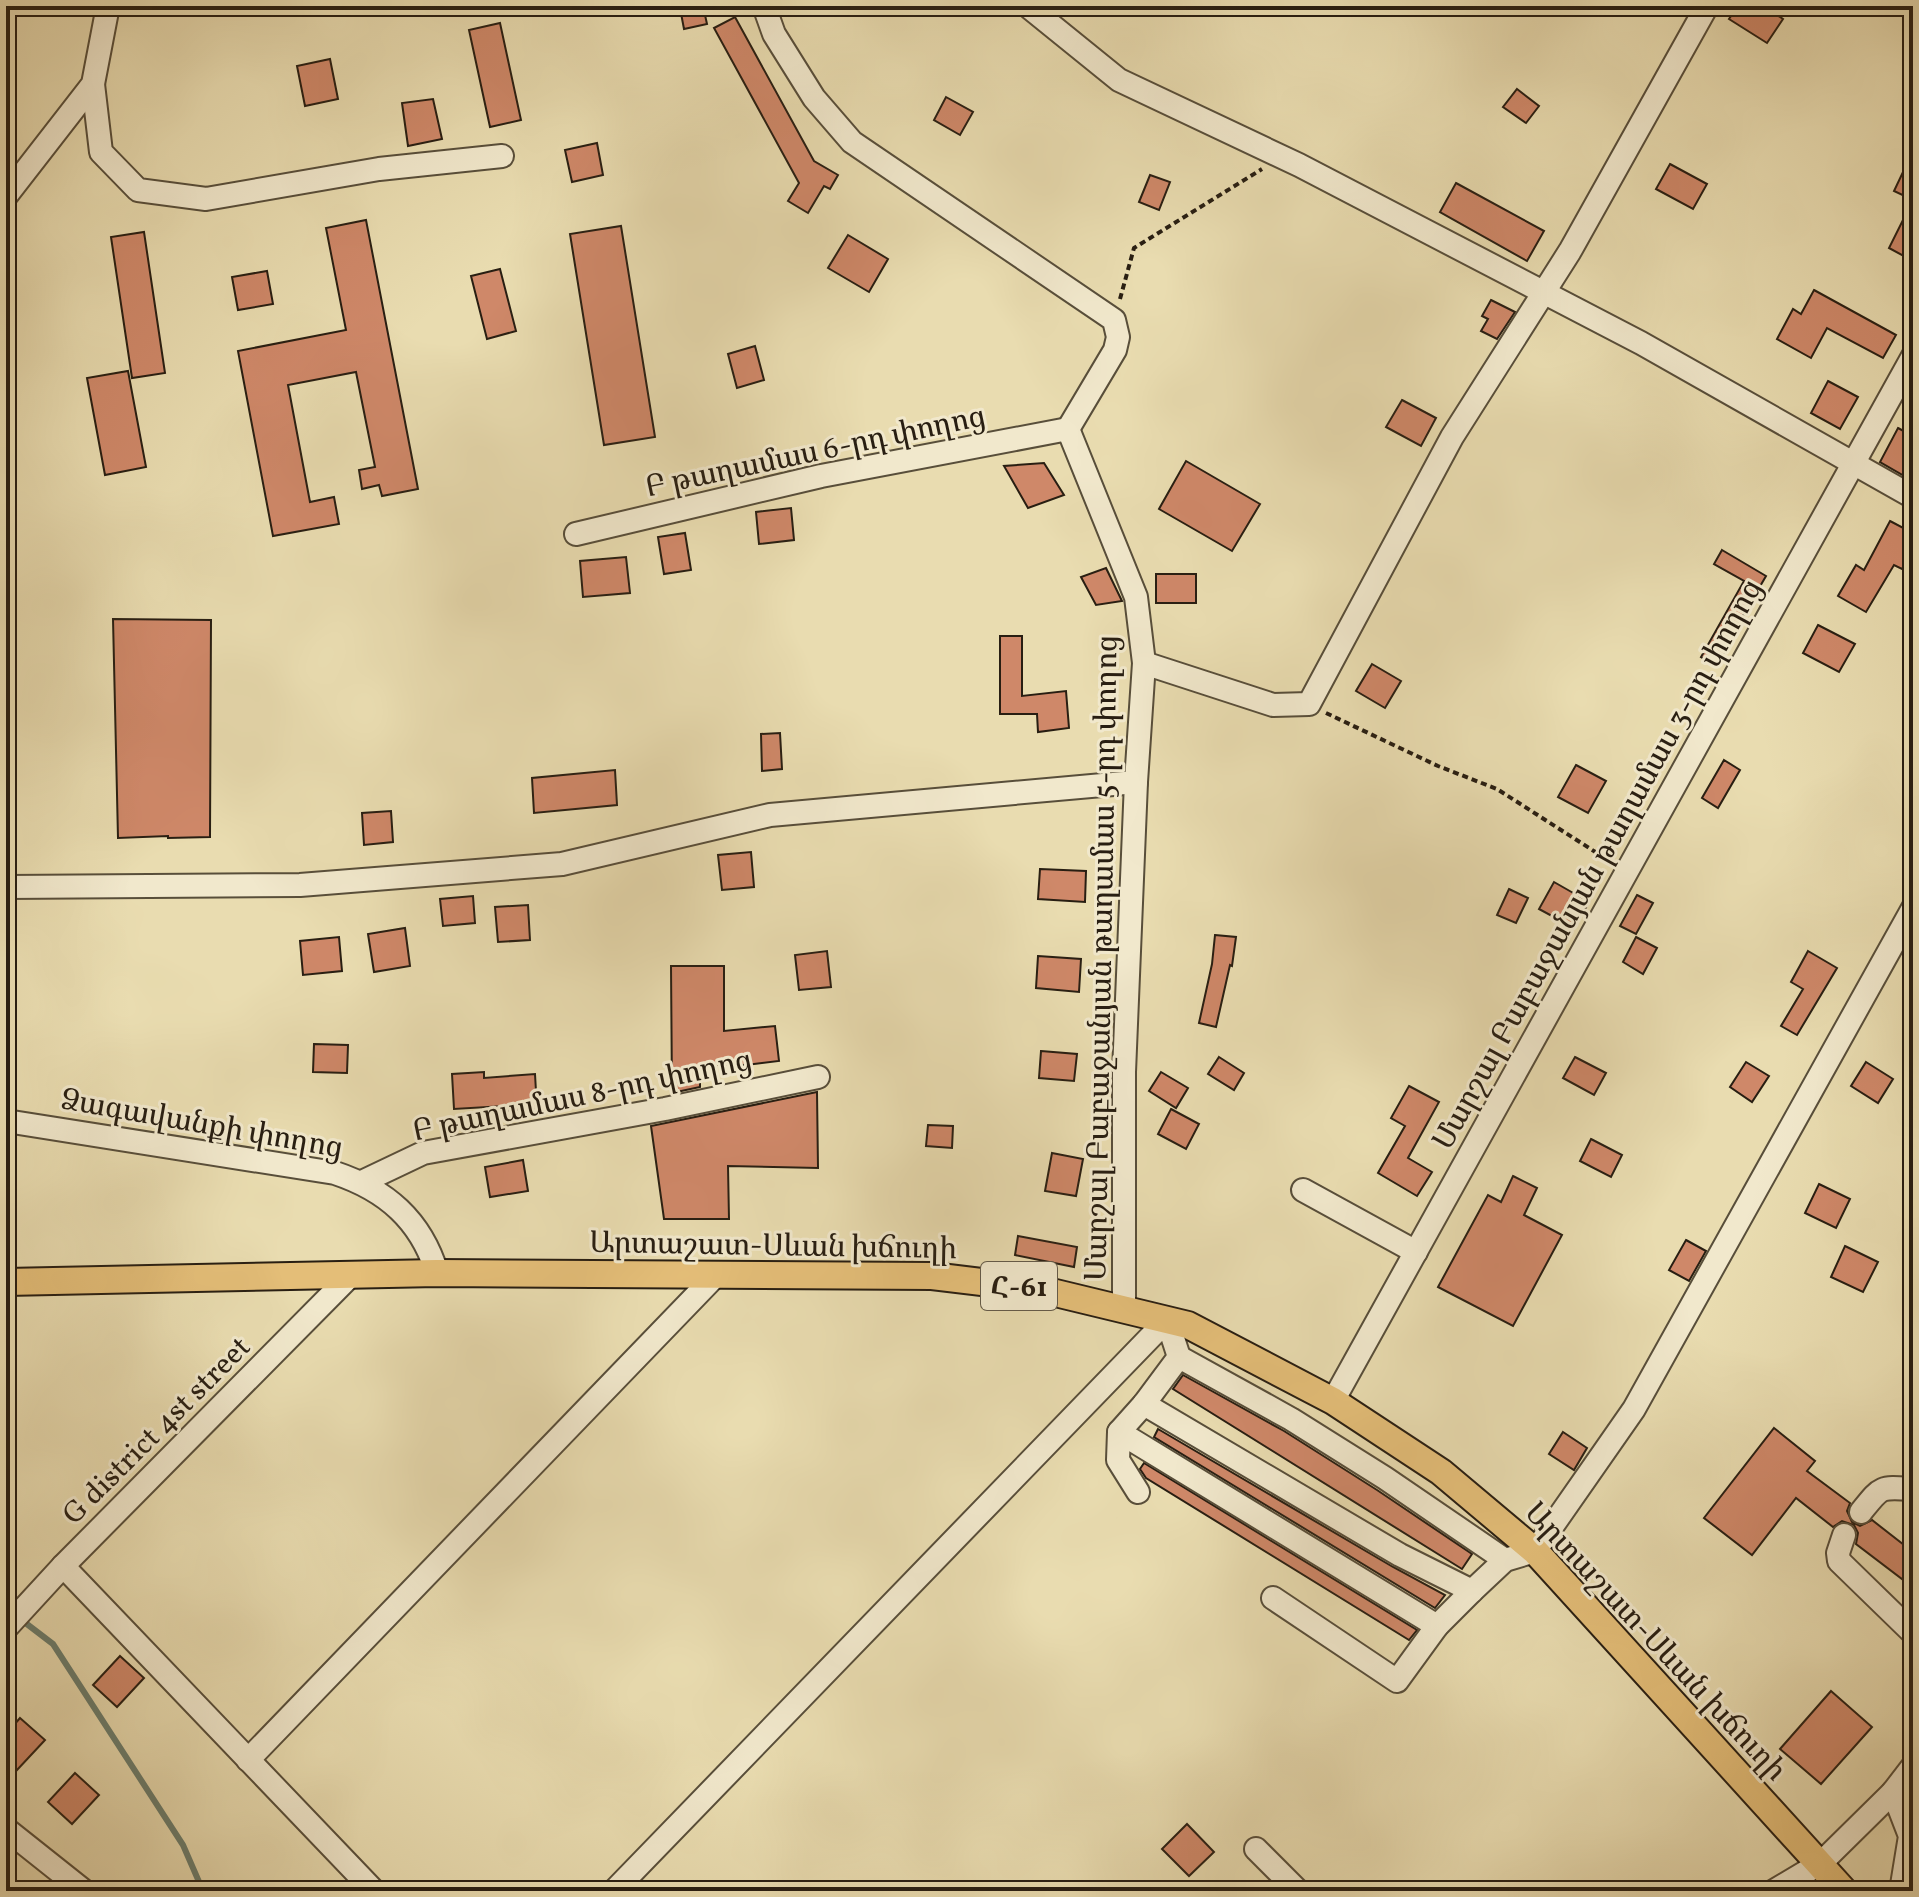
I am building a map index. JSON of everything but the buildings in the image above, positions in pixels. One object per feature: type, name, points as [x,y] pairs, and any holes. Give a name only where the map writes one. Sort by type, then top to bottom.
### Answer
[{"type":"main road","name":"Արտաշատ-Սևան խճուղի","points":[[6,1282],[437,1273],[932,1276],[1039,1289],[1188,1325],[1333,1401],[1441,1472],[1535,1551],[1821,1863],[1841,1890]]},
{"type":"street","points":[[108,6],[93,84],[101,152],[138,190],[206,199],[379,169],[502,156]]},
{"type":"street","points":[[764,6],[774,34],[814,98],[852,142],[1114,320],[1118,337],[1115,350],[1068,429]]},
{"type":"street","points":[[1144,663],[1273,705],[1309,704],[1452,437],[1545,293],[1707,6]]},
{"type":"street","points":[[1030,8],[1119,80],[1299,165],[1641,343],[1913,497]]},
{"type":"street","points":[[6,196],[93,84]]},
{"type":"street","name":"Մարշալ Բաբաջանյան թաղամաս 3-րդ փողոց","points":[[1333,1401],[1913,356]]},
{"type":"street","name":"Բ թաղամաս 6-րդ փողոց","points":[[576,534],[821,476],[1068,429]]},
{"type":"street","name":"Մարշալ Բաբաջանյան թաղամաս 5-րդ փողոց","points":[[1068,429],[1136,597],[1144,663],[1124,1072],[1124,1309]]},
{"type":"street","points":[[6,887],[300,885],[562,864],[770,815],[1136,782]]},
{"type":"street","points":[[1273,1598],[1397,1681],[1437,1626],[1472,1591],[1505,1560],[1535,1551],[1634,1409],[1913,908]]},
{"type":"street","name":"Բ թաղամաս 8-րդ փողոց","points":[[362,1182],[423,1153],[665,1109],[818,1077]]},
{"type":"street","name":"Ձագավանքի փողոց","points":[[6,1121],[335,1173],[362,1182],[386,1198],[415,1226],[429,1246],[437,1273]]},
{"type":"street","points":[[1303,1190],[1416,1252]]},
{"type":"street","points":[[248,1760],[717,1274]]},
{"type":"street","name":"G district 4st street","points":[[6,1628],[63,1566],[350,1276]]},
{"type":"street","points":[[614,1891],[1167,1320],[1179,1357],[1291,1419],[1385,1478],[1505,1560]]},
{"type":"street","points":[[1138,1492],[1118,1460],[1119,1432],[1179,1357]]},
{"type":"street","points":[[1144,1404],[1400,1555],[1472,1591]]},
{"type":"street","points":[[1119,1432],[1437,1626]]},
{"type":"street","points":[[1861,1512],[1879,1490],[1886,1487],[1913,1489]]},
{"type":"street","points":[[1844,1535],[1838,1553],[1839,1561],[1913,1633]]},
{"type":"street","points":[[63,1566],[374,1891]]},
{"type":"street","points":[[1774,1891],[1821,1863],[1893,1792],[1913,1766]]},
{"type":"street","points":[[1893,1792],[1910,1836],[1903,1891]]},
{"type":"street","points":[[6,1829],[84,1891]]},
{"type":"street","points":[[1256,1849],[1298,1891]]},
{"type":"path","points":[[1114,320],[1134,248],[1261,169],[1299,165]]},
{"type":"path","points":[[1309,704],[1438,766],[1497,789],[1627,872]]},
{"type":"waterway","points":[[19,1618],[53,1644],[183,1845],[203,1891]]}]
